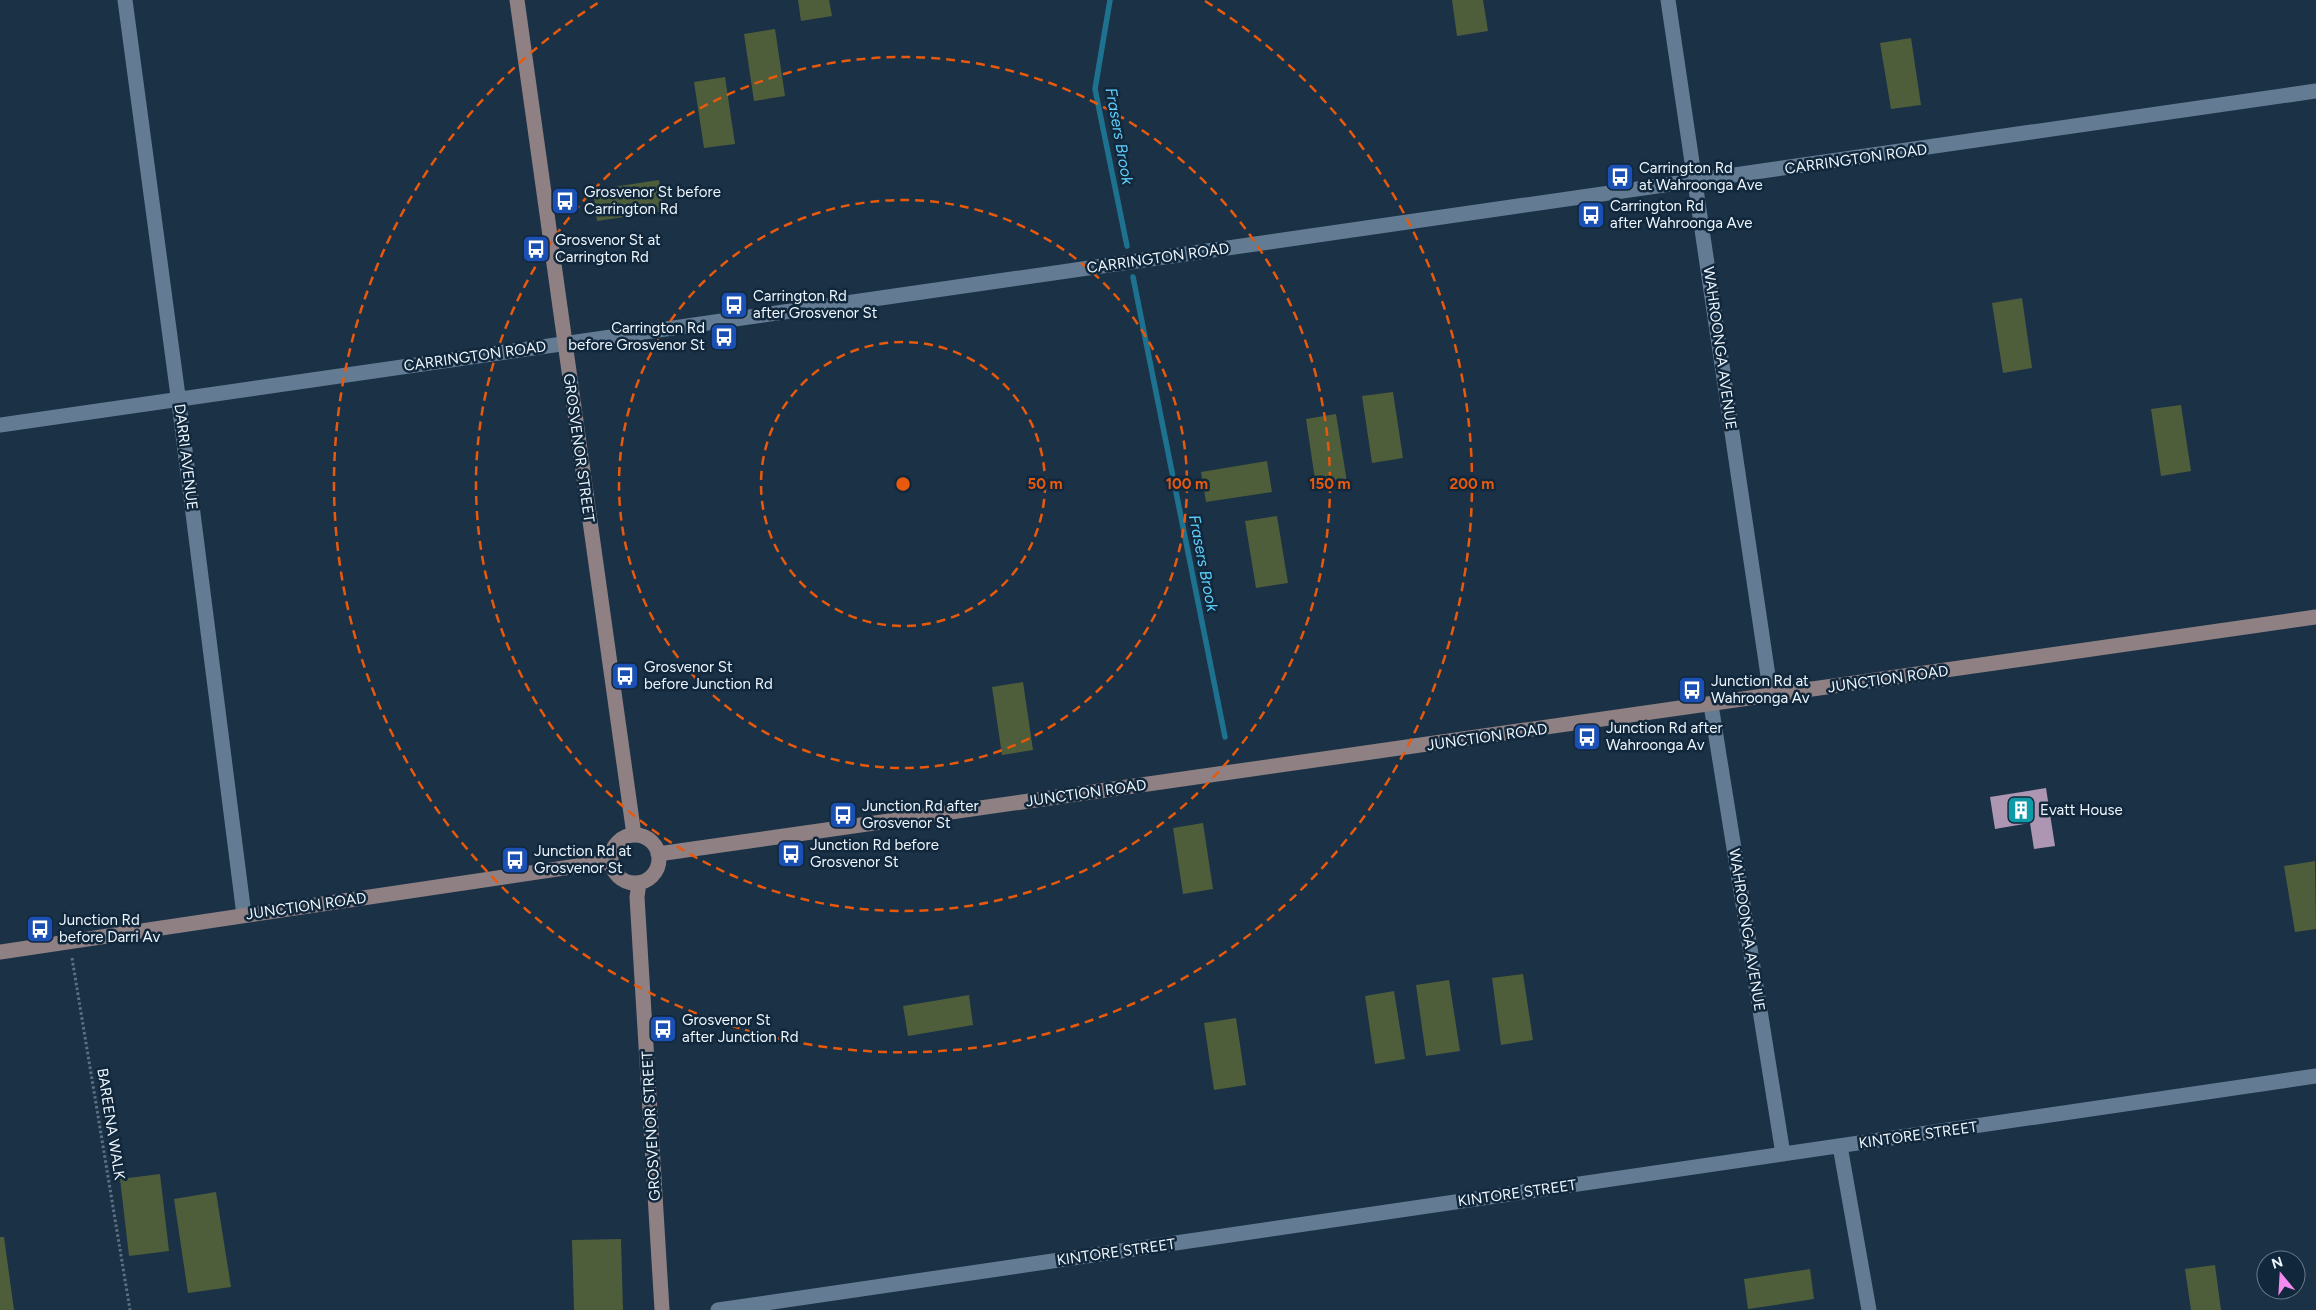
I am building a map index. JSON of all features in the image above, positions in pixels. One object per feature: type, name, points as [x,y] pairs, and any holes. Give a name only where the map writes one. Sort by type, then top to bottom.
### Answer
[{"type":"main road","name":"GROSVENOR STREET","points":[[517,0],[634,836]]},
{"type":"main road","name":"JUNCTION ROAD","points":[[658,854],[1711,705],[2316,617]]},
{"type":"main road","points":[[628,836],[634,836],[652,842],[658,854],[658,867],[655,873],[639,883],[632,883],[620,878],[611,861],[617,844],[628,836]]},
{"type":"main road","name":"JUNCTION ROAD","points":[[0,952],[611,861]]},
{"type":"main road","name":"GROSVENOR STREET","points":[[639,883],[637,897],[662,1310]]},
{"type":"street","name":"DARRI AVENUE","points":[[125,0],[179,399],[244,915]]},
{"type":"street","name":"WAHROONGA AVENUE","points":[[1668,0],[1771,696]]},
{"type":"street","name":"CARRINGTON ROAD","points":[[0,424],[1695,182],[2316,91]]},
{"type":"street","name":"WAHROONGA AVENUE","points":[[1711,705],[1783,1154]]},
{"type":"street","name":"KINTORE STREET","points":[[718,1310],[2316,1076]]},
{"type":"street","points":[[1840,1146],[1869,1310]]},
{"type":"path","name":"BAREENA WALK","points":[[70,942],[130,1310]]},
{"type":"green space","points":[[798,0],[829,0],[832,16],[801,21]]},
{"type":"green space","points":[[1452,0],[1483,0],[1488,31],[1457,36]]},
{"type":"green space","points":[[775,29],[785,96],[754,101],[744,34]]},
{"type":"green space","points":[[1911,38],[1921,105],[1891,109],[1880,43]]},
{"type":"green space","points":[[725,77],[735,144],[704,148],[694,82]]},
{"type":"green space","points":[[659,180],[664,211],[597,221],[593,190]]},
{"type":"green space","points":[[2022,298],[2032,368],[2003,373],[1992,303]]},
{"type":"green space","points":[[1393,392],[1403,458],[1372,463],[1362,396]]},
{"type":"green space","points":[[2181,405],[2191,471],[2161,476],[2151,409]]},
{"type":"green space","points":[[1336,414],[1347,482],[1316,486],[1306,419]]},
{"type":"green space","points":[[1267,461],[1272,492],[1206,502],[1201,472]]},
{"type":"green space","points":[[1277,516],[1288,583],[1256,588],[1245,521]]},
{"type":"green space","points":[[1023,682],[1033,750],[1002,755],[992,687]]},
{"type":"green space","points":[[1203,823],[1213,889],[1183,894],[1173,828]]},
{"type":"green space","points":[[2315,861],[2316,929],[2295,932],[2284,866]]},
{"type":"green space","points":[[1523,974],[1533,1040],[1501,1045],[1492,978]]},
{"type":"green space","points":[[1449,980],[1460,1051],[1426,1056],[1416,985]]},
{"type":"green space","points":[[1394,991],[1405,1059],[1375,1064],[1365,996]]},
{"type":"green space","points":[[969,995],[973,1025],[908,1036],[903,1006]]},
{"type":"green space","points":[[1236,1018],[1246,1085],[1214,1090],[1204,1023]]},
{"type":"green space","points":[[160,1174],[169,1251],[129,1256],[120,1179]]},
{"type":"green space","points":[[216,1192],[231,1287],[188,1293],[174,1199]]},
{"type":"green space","points":[[0,1237],[4,1237],[14,1310],[0,1310]]},
{"type":"green space","points":[[621,1239],[623,1310],[574,1310],[572,1240]]},
{"type":"green space","points":[[2215,1265],[2221,1310],[2191,1310],[2185,1269]]},
{"type":"green space","points":[[1810,1269],[1814,1299],[1748,1309],[1744,1279]]},
{"type":"building","name":"Evatt House","points":[[2046,788],[2055,846],[2034,849],[2030,823],[1995,829],[1990,797]]},
{"type":"waterway","name":"Frasers Brook","points":[[1110,0],[1095,89],[1127,246]]},
{"type":"waterway","name":"Frasers Brook","points":[[1133,277],[1225,737]]},
{"type":"place","name":"Carrington Rd at Wahroonga Ave","points":[[1620,177]]},
{"type":"place","name":"Grosvenor St before Carrington Rd","points":[[565,201]]},
{"type":"place","name":"Carrington Rd after Wahroonga Ave","points":[[1591,215]]},
{"type":"place","name":"Grosvenor St at Carrington Rd","points":[[536,249]]},
{"type":"place","name":"Carrington Rd after Grosvenor St","points":[[734,305]]},
{"type":"place","name":"Carrington Rd before Grosvenor St","points":[[724,337]]},
{"type":"place","name":"Grosvenor St before Junction Rd","points":[[625,676]]},
{"type":"place","name":"Junction Rd at Wahroonga Av","points":[[1692,690]]},
{"type":"place","name":"Junction Rd after Wahroonga Av","points":[[1587,737]]},
{"type":"place","name":"Evatt House","points":[[2021,810]]},
{"type":"place","name":"Junction Rd after Grosvenor St","points":[[843,815]]},
{"type":"place","name":"Junction Rd before Grosvenor St","points":[[791,854]]},
{"type":"place","name":"Junction Rd at Grosvenor St","points":[[515,860]]},
{"type":"place","name":"Junction Rd before Darri Av","points":[[40,929]]},
{"type":"place","name":"Grosvenor St after Junction Rd","points":[[663,1029]]}]
